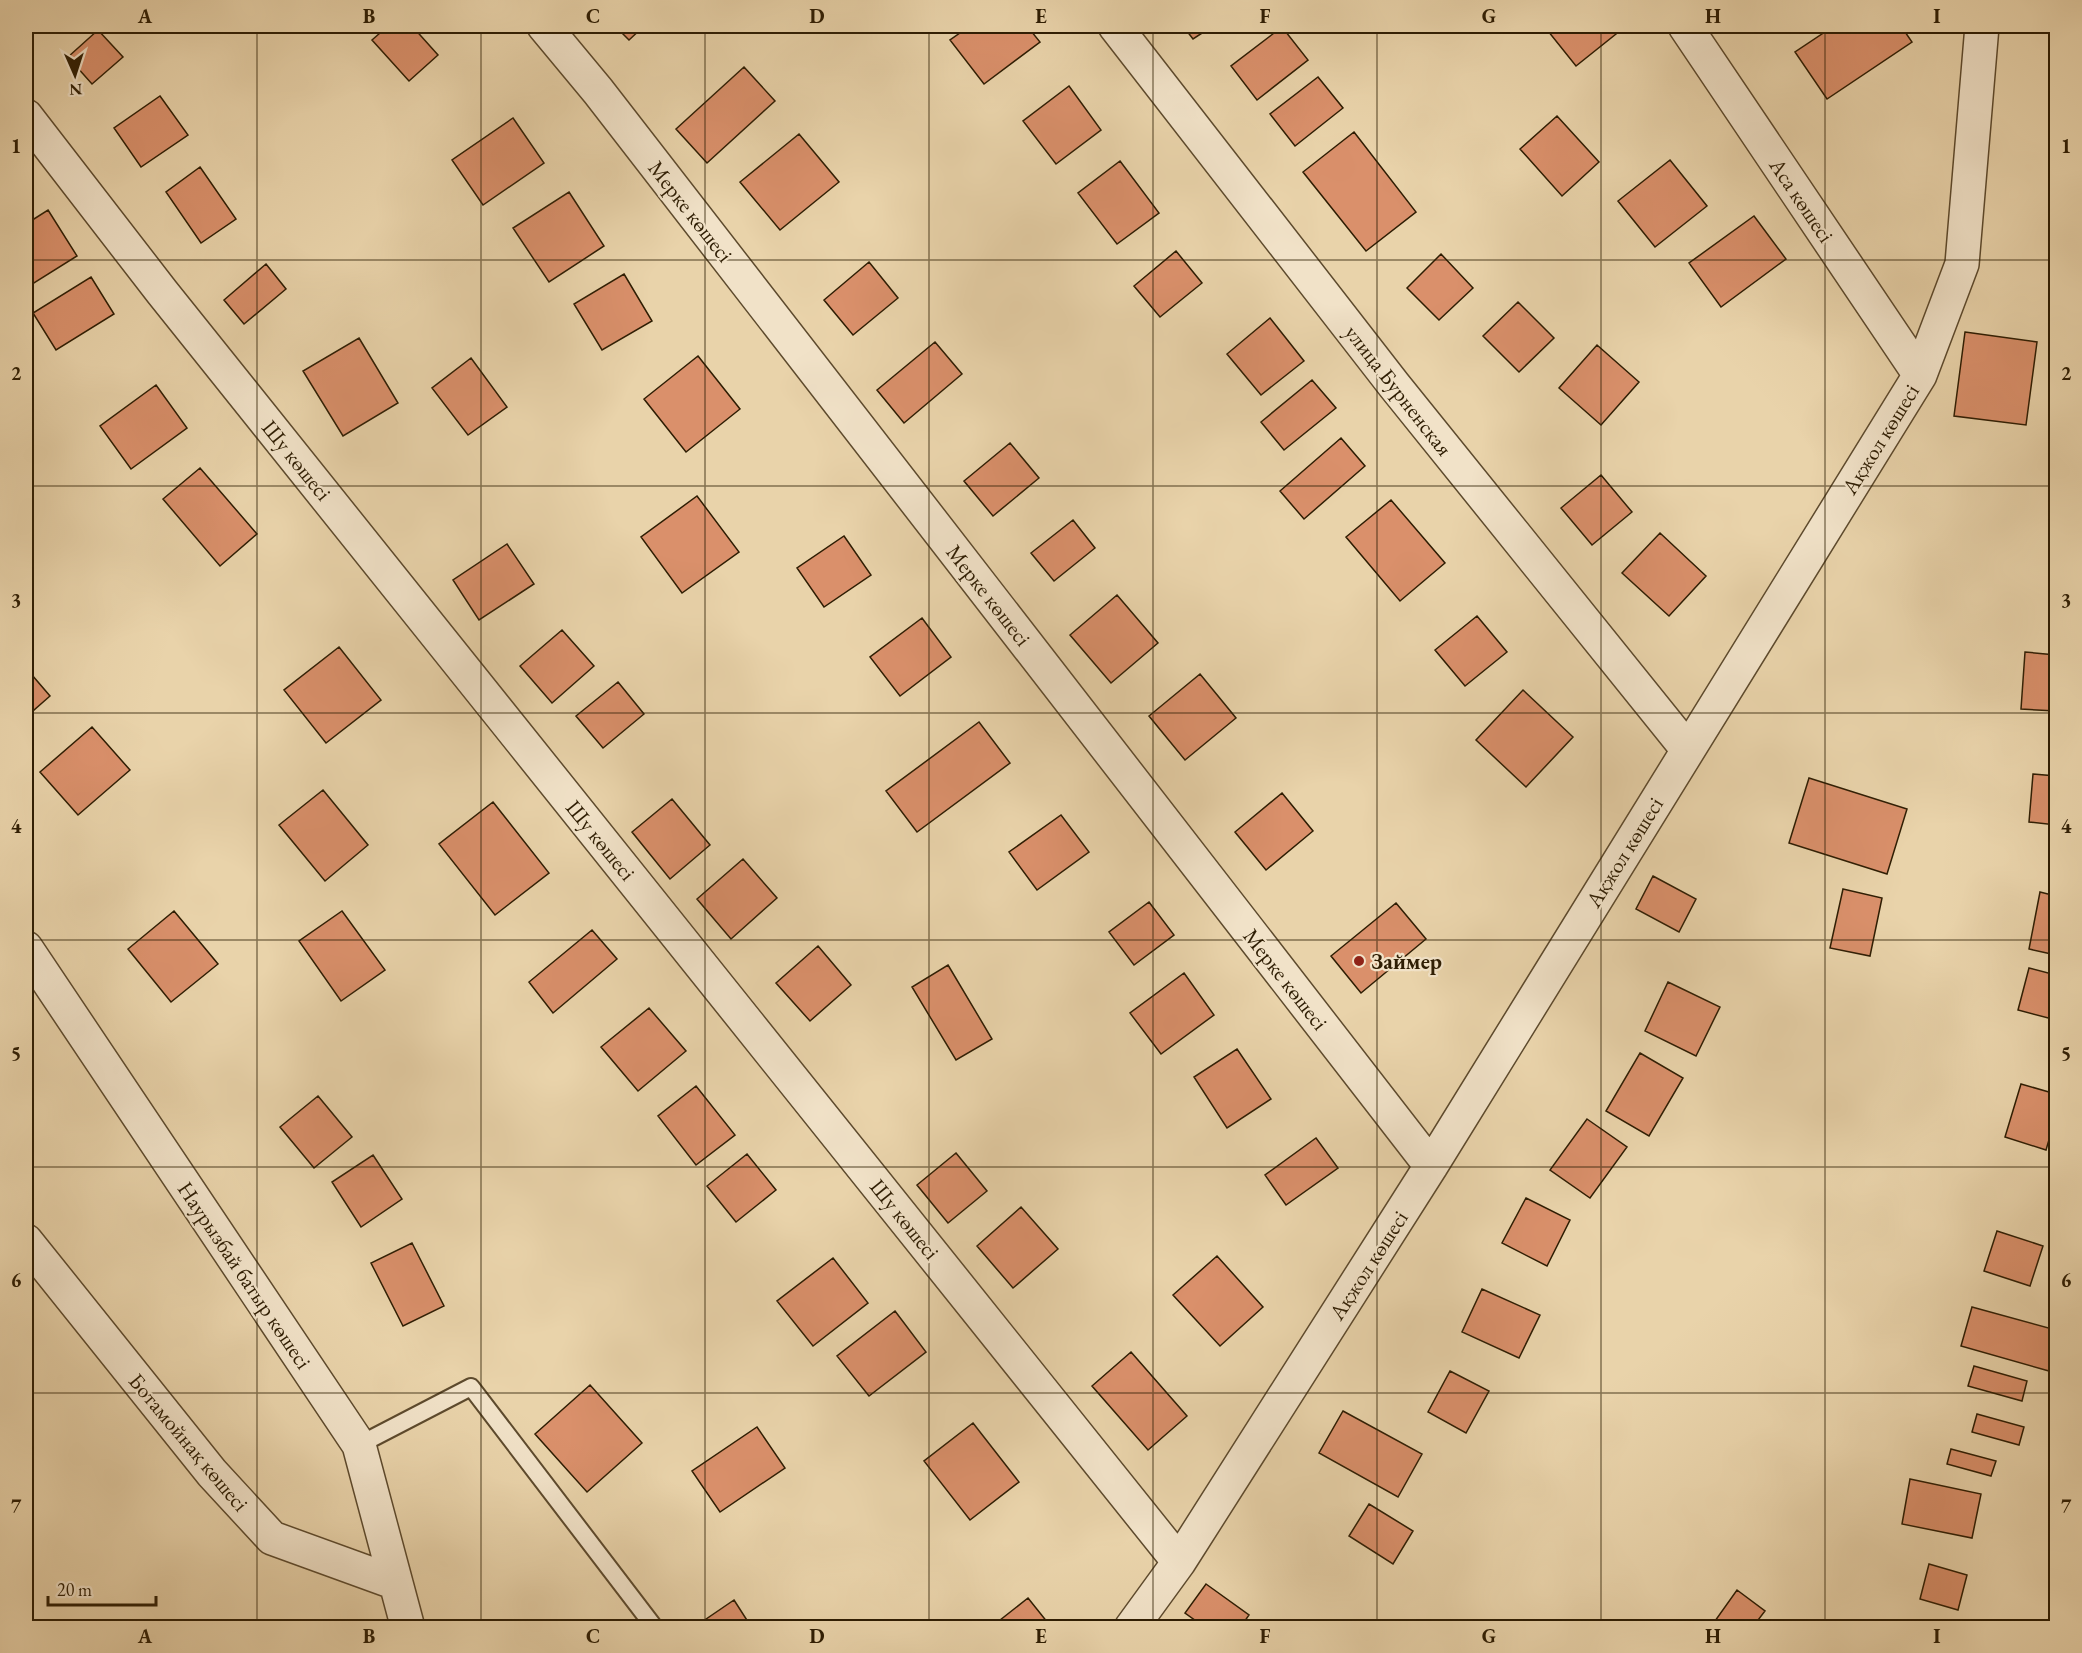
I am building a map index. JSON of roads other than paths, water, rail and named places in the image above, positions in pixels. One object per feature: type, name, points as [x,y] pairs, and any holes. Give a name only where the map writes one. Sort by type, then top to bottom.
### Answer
[{"type":"street","name":"Мерке көшесі","points":[[544,26],[620,119],[1431,1166]]},
{"type":"street","name":"улица Бурненская","points":[[1115,26],[1394,385],[1688,750]]},
{"type":"street","name":"Аса көшесі","points":[[1685,26],[1920,375]]},
{"type":"street","name":"Ақжол көшесі","points":[[1131,1628],[1179,1562],[1431,1166],[1920,375],[1962,264],[1982,26]]},
{"type":"street","name":"Шу көшесі","points":[[26,116],[162,292],[1179,1562]]},
{"type":"street","name":"Наурызбай батыр көшесі","points":[[26,948],[358,1445],[408,1628]]},
{"type":"street","name":"Ботамойнақ көшесі","points":[[26,1241],[212,1473],[272,1538],[396,1583]]},
{"type":"lane","points":[[358,1445],[471,1388],[655,1628]]},
{"type":"place","name":"Займер","points":[[1359,961]]}]
